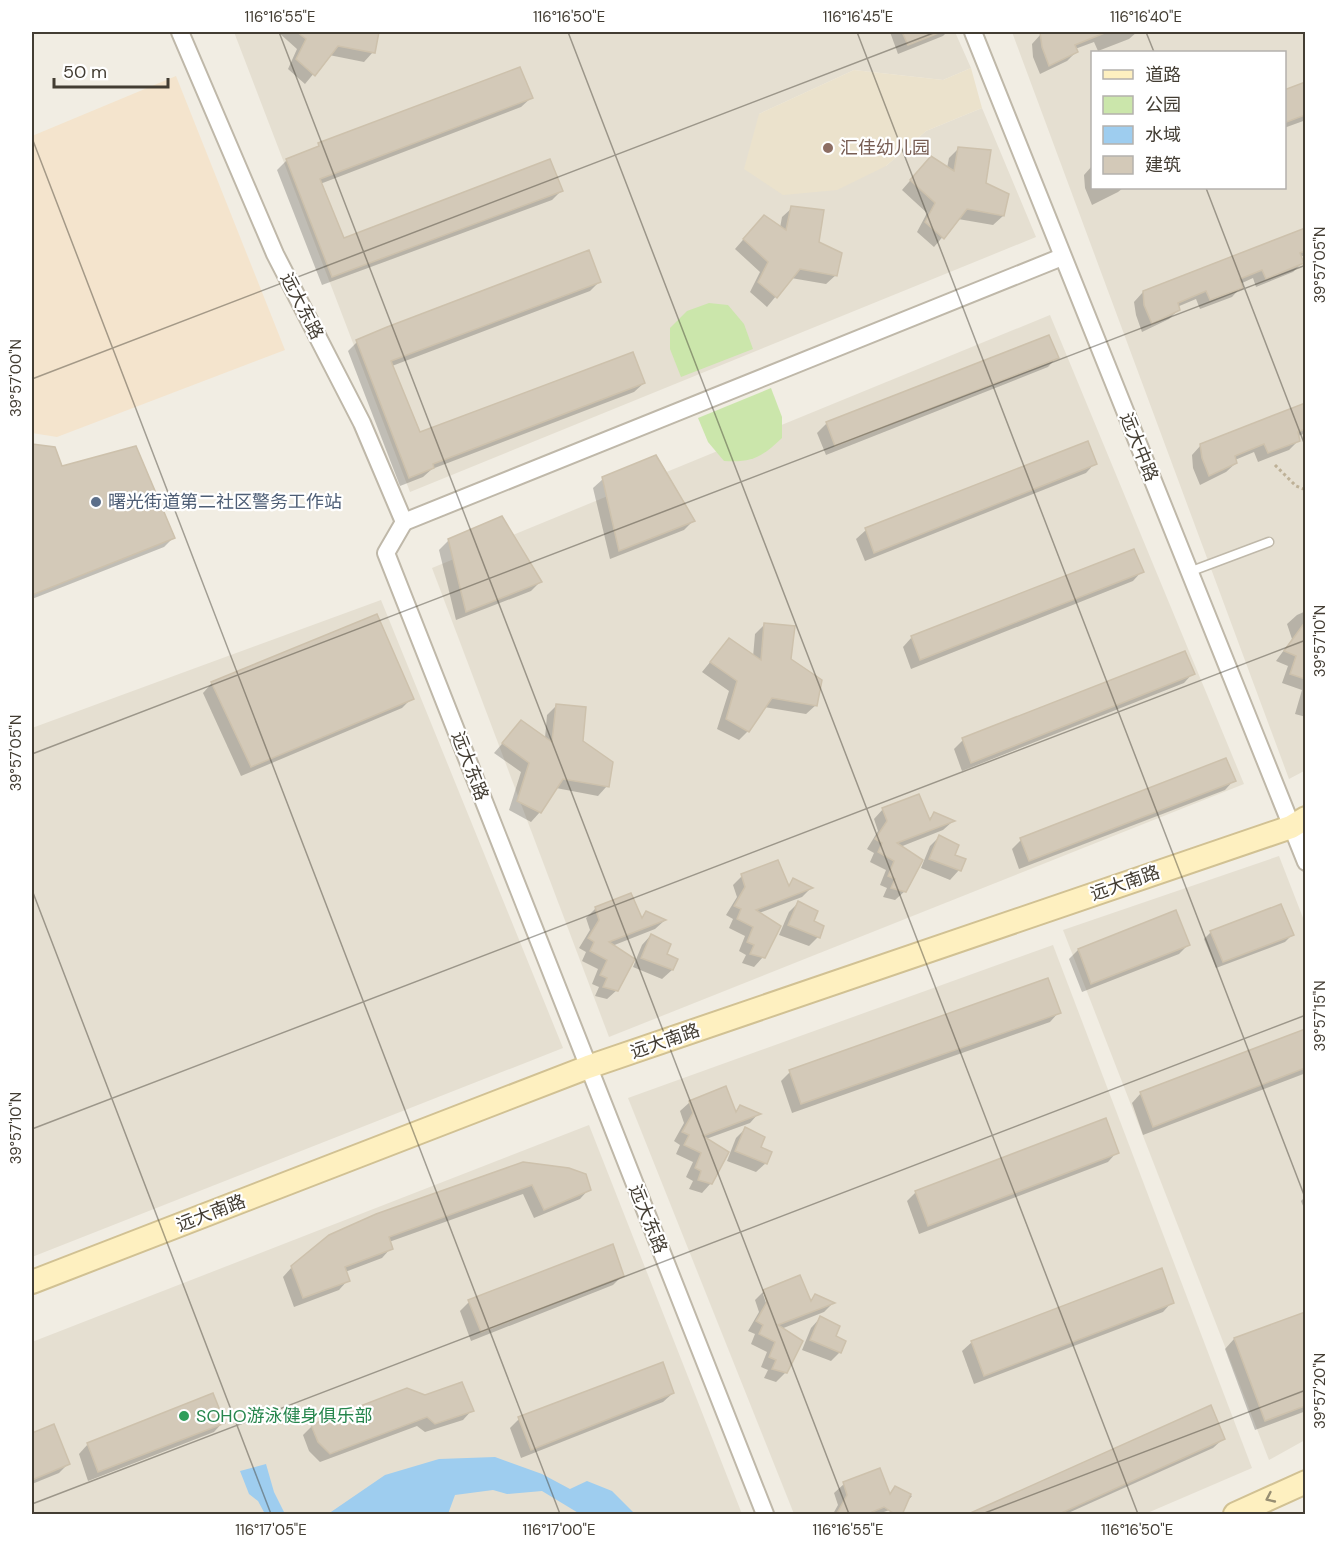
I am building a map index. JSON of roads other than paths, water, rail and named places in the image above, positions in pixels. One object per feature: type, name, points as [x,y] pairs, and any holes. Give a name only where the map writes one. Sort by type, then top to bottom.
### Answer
[{"type":"street","name":"远大东路","points":[[180,32],[275,254],[362,423],[404,522],[386,554],[765,1515]]},
{"type":"street","name":"远大中路","points":[[972,32],[1189,572],[1298,822],[1305,862]]},
{"type":"street","points":[[404,522],[1062,256]]},
{"type":"street","name":"远大南路","points":[[32,1282],[588,1067],[1298,822]]},
{"type":"street","points":[[1235,1515],[1305,1482]]},
{"type":"lane","points":[[1189,572],[1269,542]]},
{"type":"water","points":[[495,1457],[542,1474],[570,1489],[587,1481],[612,1491],[635,1514],[580,1514],[542,1491],[507,1494],[493,1490],[455,1495],[448,1514],[328,1514],[385,1475],[439,1459]]},
{"type":"water","points":[[266,1464],[274,1492],[285,1514],[265,1514],[258,1501],[249,1494],[240,1471]]},
{"type":"place","name":"汇佳幼儿园","points":[[828,148]]},
{"type":"place","name":"曙光街道第二社区警务工作站","points":[[96,502]]},
{"type":"place","name":"SOHO游泳健身俱乐部","points":[[184,1416]]}]
